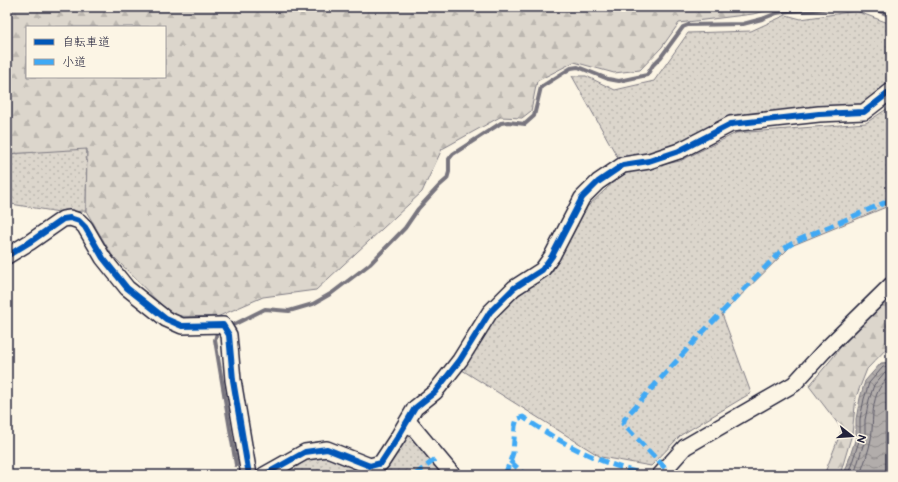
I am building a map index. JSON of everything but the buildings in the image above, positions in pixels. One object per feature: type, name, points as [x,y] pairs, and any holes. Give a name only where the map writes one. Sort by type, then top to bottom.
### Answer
[{"type":"street","points":[[264,475],[305,452],[327,449],[370,466],[381,464],[408,421],[414,408],[435,392],[460,360],[490,312],[514,288],[542,270],[552,256],[582,198],[604,177],[623,165],[649,161],[679,151],[732,124],[819,114],[864,112],[891,91]]},
{"type":"street","points":[[7,256],[63,219],[74,219],[79,221],[85,227],[103,258],[127,288],[166,319],[182,326],[223,325],[229,335],[233,380],[246,475]]},
{"type":"street","points":[[660,475],[685,447],[794,384],[824,351],[891,285]]},
{"type":"street","points":[[408,421],[453,475]]},
{"type":"green space","points":[[7,7],[781,7],[753,14],[679,23],[662,47],[640,70],[614,73],[574,62],[537,81],[531,111],[522,118],[500,117],[442,149],[422,192],[316,290],[263,297],[217,317],[172,316],[112,255],[86,211],[87,149],[7,154]]},
{"type":"green space","points":[[856,11],[891,24],[891,82],[861,106],[727,117],[670,150],[618,158],[572,76],[586,76],[615,90],[654,81],[688,33],[751,31],[786,15],[801,19]]},
{"type":"green space","points":[[891,106],[891,205],[791,246],[722,314],[751,393],[681,435],[651,466],[601,457],[462,370],[502,307],[552,272],[587,207],[623,173],[680,161],[736,133],[866,123]]},
{"type":"green space","points":[[87,148],[86,211],[59,212],[11,204],[7,206],[7,154]]},
{"type":"green space","points":[[891,291],[891,344],[867,369],[856,397],[852,434],[840,475],[824,475],[842,429],[809,386],[834,356],[854,328]]},
{"type":"green space","points":[[409,428],[445,475],[380,475]]},
{"type":"green space","points":[[317,454],[371,475],[282,475]]},
{"type":"water","points":[[891,362],[891,475],[844,475],[856,437],[856,419],[865,381],[881,363]]},
{"type":"waterway","points":[[235,324],[265,309],[289,311],[313,304],[332,293],[370,264],[405,228],[418,209],[447,179],[449,172],[449,159],[453,154],[501,123],[508,122],[525,124],[534,116],[541,87],[571,68],[578,67],[608,79],[619,81],[647,75],[683,27],[688,25],[743,24],[777,13],[835,7]]},
{"type":"waterway","points":[[869,7],[891,16]]},
{"type":"waterway","points":[[217,333],[215,340],[236,465]]},
{"type":"marked path","points":[[665,468],[623,424],[625,418],[701,334],[782,250],[796,241],[891,200]]},
{"type":"marked path","points":[[505,475],[513,453],[517,419],[523,417],[552,436],[582,452],[614,465],[647,475]]},
{"type":"marked path","points":[[415,475],[438,457]]},
{"type":"marked path","points":[[510,461],[525,475]]},
{"type":"cycle path","points":[[264,475],[305,452],[327,449],[370,466],[381,463],[415,408],[435,392],[460,360],[490,312],[514,288],[542,270],[552,256],[582,198],[598,182],[623,165],[649,161],[679,151],[731,124],[819,114],[864,112],[891,91]]},
{"type":"cycle path","points":[[7,256],[63,219],[70,218],[79,221],[85,227],[103,258],[127,288],[166,319],[182,326],[223,325],[229,335],[233,380],[249,475]]}]
